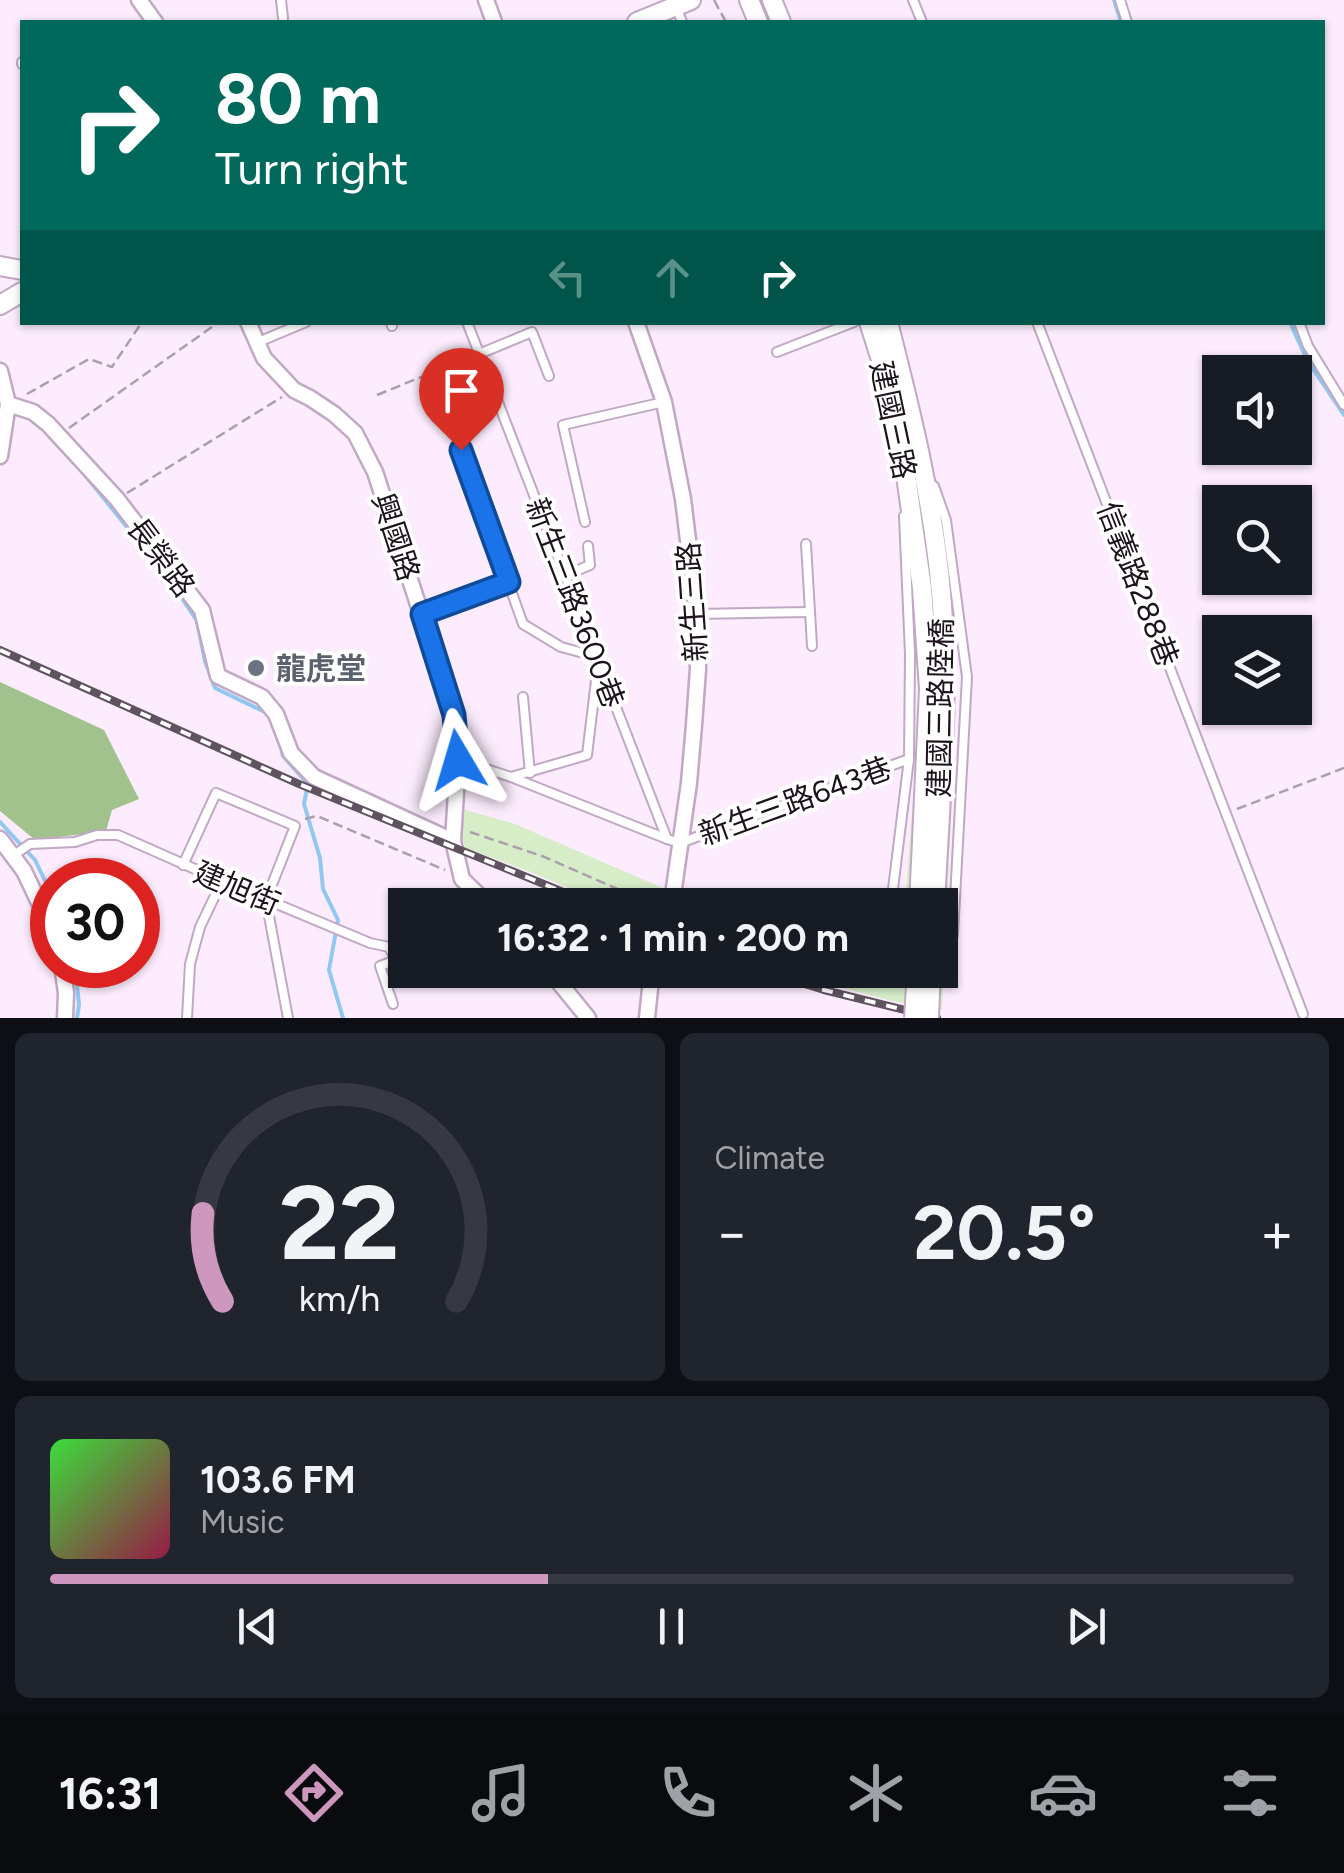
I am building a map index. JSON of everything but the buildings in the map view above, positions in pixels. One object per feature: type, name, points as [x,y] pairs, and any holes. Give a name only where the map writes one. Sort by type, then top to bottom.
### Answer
[{"type":"street","points":[[646,20],[683,10]]},
{"type":"street","name":"興國路","points":[[249,325],[264,358],[294,390],[334,414],[355,433],[365,451],[454,715],[458,760],[454,834],[462,879]]},
{"type":"street","name":"新生三路","points":[[637,325],[664,402],[683,499],[696,614],[694,726],[674,841],[674,888]]},
{"type":"street","name":"建國三路","points":[[871,325],[904,462],[913,519]]},
{"type":"street","name":"建國三路","points":[[889,325],[932,512]]},
{"type":"street","points":[[0,372],[4,409],[0,456]]},
{"type":"street","name":"長榮路","points":[[4,409],[33,412],[59,434],[117,499],[202,610],[218,676],[262,698],[276,714],[292,753],[314,777],[454,834]]},
{"type":"street","name":"建國三路陸橋","points":[[932,512],[946,679],[935,888]]},
{"type":"street","name":"建國三路陸橋","points":[[913,519],[929,689],[921,888]]},
{"type":"street","points":[[0,839],[30,883]]},
{"type":"street","points":[[462,879],[471,888]]},
{"type":"street","points":[[65,988],[65,1018]]},
{"type":"street","points":[[564,988],[588,1018]]},
{"type":"street","points":[[647,1018],[650,988]]},
{"type":"street","points":[[914,1018],[915,988]]},
{"type":"street","points":[[929,1018],[930,988]]},
{"type":"lane","points":[[281,0],[283,18]]},
{"type":"lane","points":[[256,343],[299,325]]},
{"type":"lane","name":"新生三路3600巷","points":[[468,325],[564,576],[674,841]]},
{"type":"lane","points":[[777,352],[846,325]]},
{"type":"lane","name":"信義路288巷","points":[[1038,325],[1303,1014]]},
{"type":"lane","points":[[1300,325],[1308,346],[1344,405]]},
{"type":"lane","points":[[479,354],[532,332],[549,376]]},
{"type":"lane","points":[[585,522],[564,425],[664,402]]},
{"type":"lane","points":[[920,449],[946,520],[967,677],[956,888]]},
{"type":"lane","points":[[461,450],[524,624],[561,646],[598,661],[587,755],[511,777]]},
{"type":"lane","points":[[893,888],[909,759],[904,462]]},
{"type":"lane","points":[[806,544],[812,646]]},
{"type":"lane","points":[[564,576],[590,566],[588,546]]},
{"type":"lane","points":[[422,614],[509,582]]},
{"type":"lane","points":[[696,614],[810,612]]},
{"type":"lane","points":[[523,697],[530,772]]},
{"type":"lane","name":"新生三路643巷","points":[[674,841],[909,759]]},
{"type":"lane","points":[[458,760],[674,841]]},
{"type":"lane","points":[[183,865],[216,793],[295,826],[266,900],[288,1018]]},
{"type":"lane","name":"建旭街","points":[[14,855],[30,844],[118,835],[222,882],[370,943],[388,947]]},
{"type":"lane","points":[[186,1018],[190,964],[200,927],[222,882]]},
{"type":"lane","points":[[388,963],[380,966],[393,1004]]},
{"type":"path","points":[[4,409],[90,359],[112,367],[140,325]]},
{"type":"path","points":[[59,434],[215,325]]},
{"type":"path","points":[[377,395],[479,354]]},
{"type":"path","points":[[117,499],[294,390]]},
{"type":"path","points":[[1226,814],[1344,768]]},
{"type":"path","points":[[295,826],[318,816],[431,862],[462,879]]},
{"type":"path","points":[[454,834],[542,856],[615,888]]},
{"type":"green space","points":[[0,682],[104,730],[139,799],[112,810],[106,831],[35,840],[0,811]]},
{"type":"green space","points":[[954,756],[948,888],[906,888],[916,759]]},
{"type":"green space","points":[[462,809],[515,824],[663,888],[568,888],[465,848]]},
{"type":"green space","points":[[844,988],[943,988],[942,1010]]},
{"type":"waterway","points":[[1114,0],[1120,20]]},
{"type":"waterway","points":[[1291,325],[1307,360],[1344,415]]},
{"type":"waterway","points":[[77,465],[172,583],[197,621],[215,688],[267,713]]},
{"type":"waterway","points":[[280,743],[283,756],[308,784],[304,804],[320,858],[323,889],[338,920],[329,970],[343,1018]]},
{"type":"waterway","points":[[0,822],[33,858]]},
{"type":"waterway","points":[[77,988],[77,1018]]},
{"type":"railway","points":[[0,650],[299,784],[553,888]]},
{"type":"railway","points":[[818,988],[937,1018]]},
{"type":"place","name":"龍虎堂","points":[[256,668]]},
{"type":"route","points":[[458,760],[454,715],[422,614],[509,582],[461,450]]}]
